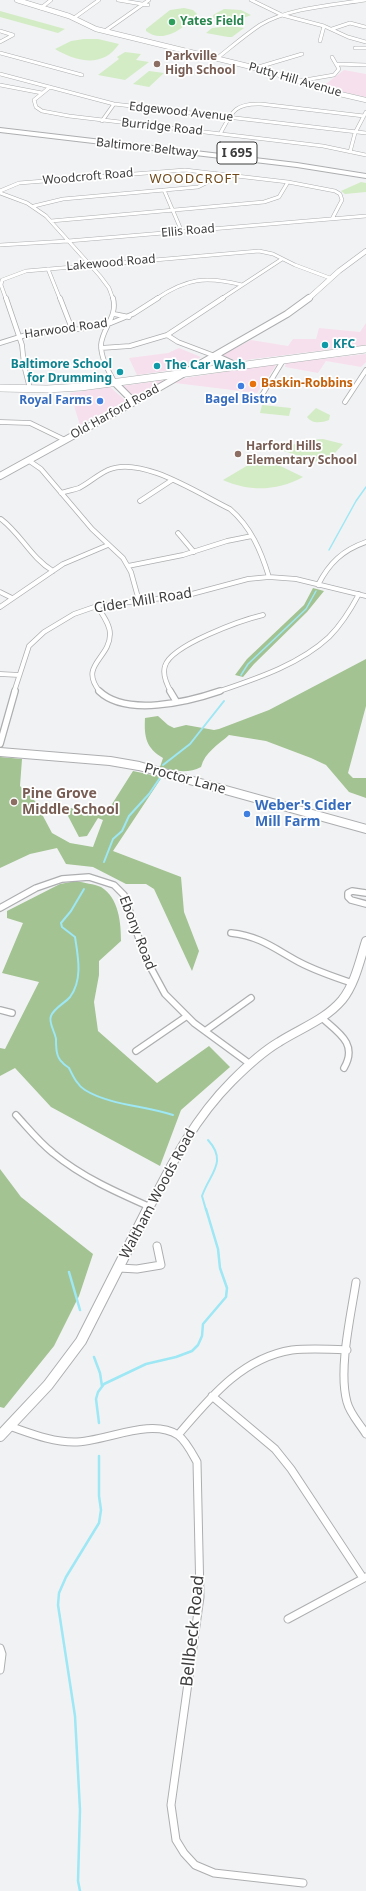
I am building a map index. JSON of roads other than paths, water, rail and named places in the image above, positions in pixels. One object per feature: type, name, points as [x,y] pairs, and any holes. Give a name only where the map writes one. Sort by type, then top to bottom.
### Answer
[{"type":"highway","name":"Baltimore Beltway","points":[[0,125],[299,161],[366,172]]},
{"type":"highway","name":"Baltimore Beltway","points":[[0,131],[297,165],[366,176]]},
{"type":"main road","points":[[0,388],[71,388],[366,349]]},
{"type":"street","name":"Putty Hill Avenue","points":[[17,0],[74,18],[92,27],[105,31],[255,68],[327,91],[366,100]]},
{"type":"street","points":[[41,8],[51,0]]},
{"type":"street","points":[[74,18],[99,0]]},
{"type":"street","points":[[118,0],[148,5]]},
{"type":"street","points":[[105,31],[148,0]]},
{"type":"street","points":[[251,0],[282,15],[324,26],[348,37],[366,42]]},
{"type":"street","points":[[333,0],[339,3]]},
{"type":"street","points":[[216,59],[260,25],[282,15],[339,3],[366,0]]},
{"type":"street","points":[[332,29],[350,23],[365,27]]},
{"type":"street","points":[[320,41],[324,26]]},
{"type":"street","points":[[0,31],[13,35],[0,42]]},
{"type":"street","points":[[355,48],[366,48]]},
{"type":"street","points":[[0,53],[82,75]]},
{"type":"street","points":[[255,68],[302,54]]},
{"type":"street","points":[[299,81],[332,76],[338,71],[332,57]]},
{"type":"street","points":[[336,64],[366,65]]},
{"type":"street","name":"Edgewood Avenue","points":[[0,74],[114,104],[366,133]]},
{"type":"street","points":[[0,85],[42,92],[50,87]]},
{"type":"street","name":"Burridge Road","points":[[42,92],[34,98],[33,102],[40,110],[102,121],[324,146],[366,155]]},
{"type":"street","points":[[220,134],[236,106],[247,103],[364,116]]},
{"type":"street","points":[[102,121],[114,104]]},
{"type":"street","points":[[350,152],[355,132],[366,112]]},
{"type":"street","name":"Woodcroft Road","points":[[0,192],[11,185],[19,183],[178,170],[215,173],[288,182],[322,188],[339,193],[342,200],[332,219]]},
{"type":"street","points":[[34,206],[63,199],[203,185],[210,181],[215,173]]},
{"type":"street","points":[[51,221],[270,200],[282,195],[288,182]]},
{"type":"street","points":[[164,190],[182,232]]},
{"type":"street","points":[[0,192],[16,197],[34,206],[51,221],[91,265],[108,287],[114,303],[114,314],[102,340],[101,348],[115,383],[134,402]]},
{"type":"street","name":"Ellis Road","points":[[0,245],[10,246],[366,216]]},
{"type":"street","name":"Lakewood Road","points":[[30,389],[24,365],[23,348],[1,285],[1,280],[17,273],[254,251],[269,253],[330,278]]},
{"type":"street","name":"Old Harford Road","points":[[0,476],[134,402],[294,310],[306,301],[330,278],[366,251]]},
{"type":"street","points":[[101,348],[130,346],[167,336],[282,259]]},
{"type":"street","points":[[48,269],[72,329]]},
{"type":"street","name":"Harwood Road","points":[[0,343],[19,336],[110,324],[130,317],[174,289],[190,282],[218,280],[242,285]]},
{"type":"street","points":[[114,314],[130,317]]},
{"type":"street","points":[[167,336],[237,366]]},
{"type":"street","points":[[262,395],[284,359]]},
{"type":"street","points":[[345,402],[366,370]]},
{"type":"street","points":[[0,422],[30,424],[65,440]]},
{"type":"street","points":[[28,460],[41,469],[85,522],[119,553],[128,566],[139,601]]},
{"type":"street","points":[[61,493],[78,488],[108,470],[120,467],[135,466],[150,469],[236,513],[244,521],[252,536],[269,577]]},
{"type":"street","points":[[140,501],[172,480]]},
{"type":"street","points":[[1,519],[11,527],[40,564],[53,571]]},
{"type":"street","points":[[178,533],[194,552]]},
{"type":"street","points":[[128,566],[194,552],[227,541],[252,536]]},
{"type":"street","points":[[318,585],[329,566],[338,556],[349,548],[366,542]]},
{"type":"street","points":[[0,607],[69,561],[108,544]]},
{"type":"street","name":"Cider Mill Road","points":[[0,744],[25,654],[35,639],[63,620],[97,606],[188,595],[248,579],[269,577],[287,578],[366,596]]},
{"type":"street","points":[[0,592],[12,598]]},
{"type":"street","points":[[97,606],[107,624],[110,635],[107,645],[92,671],[93,682],[96,688],[106,698],[127,706],[144,707],[176,702],[216,693],[238,686],[304,655],[323,642],[338,628],[348,615],[359,594]]},
{"type":"street","points":[[176,702],[164,675],[166,664],[172,655],[243,620],[263,615]]},
{"type":"street","points":[[0,674],[19,675]]},
{"type":"street","name":"Proctor Lane","points":[[0,752],[102,760],[139,766],[366,829]]},
{"type":"street","name":"Ebony Road","points":[[0,908],[50,882],[66,877],[93,877],[114,885],[124,895],[155,977],[172,1002],[187,1016],[250,1064]]},
{"type":"street","points":[[366,893],[352,891],[348,893],[348,897],[351,900],[366,904]]},
{"type":"street","points":[[231,933],[259,937],[309,967],[352,983]]},
{"type":"street","name":"Waltham Woods Road","points":[[0,1436],[5,1425],[48,1385],[81,1341],[175,1158],[195,1125],[232,1081],[266,1050],[322,1018],[340,1003],[352,983],[366,941]]},
{"type":"street","points":[[205,1030],[251,998]]},
{"type":"street","points":[[0,1010],[12,1013]]},
{"type":"street","points":[[136,1051],[187,1016]]},
{"type":"street","points":[[322,1018],[340,1035],[349,1047],[351,1053],[349,1062],[344,1068]]},
{"type":"street","points":[[16,1116],[57,1156],[83,1174],[108,1189],[150,1207]]},
{"type":"street","points":[[119,1268],[137,1269],[161,1265],[157,1246]]},
{"type":"street","points":[[356,1282],[347,1350],[345,1391],[348,1403],[366,1434]]},
{"type":"street","points":[[5,1425],[52,1440],[73,1442],[104,1439],[150,1428],[159,1428],[178,1435],[212,1396],[238,1374],[262,1360],[282,1352],[313,1348],[347,1350]]},
{"type":"street","points":[[212,1396],[264,1439],[279,1454],[365,1578],[288,1619]]},
{"type":"street","name":"Bellbeck Road","points":[[178,1435],[189,1448],[197,1462],[200,1597],[171,1805],[176,1840],[184,1853],[195,1865],[214,1873],[303,1883]]},
{"type":"street","points":[[0,1648],[2,1654],[0,1670]]},
{"type":"waterway","points":[[329,550],[356,501],[366,487]]},
{"type":"waterway","points":[[241,675],[248,664],[306,609],[316,591]]},
{"type":"waterway","points":[[163,765],[190,744],[224,701]]},
{"type":"waterway","points":[[104,862],[113,839],[122,831],[129,816],[149,794],[162,775]]},
{"type":"waterway","points":[[84,889],[71,911],[61,923],[62,927],[75,937],[78,976],[77,983],[70,997],[52,1013],[50,1018],[56,1039],[57,1055],[69,1068],[80,1086],[85,1090],[105,1099],[173,1115]]},
{"type":"waterway","points":[[206,1210],[202,1196],[216,1168],[217,1161],[217,1155],[208,1140]]},
{"type":"waterway","points":[[99,1423],[96,1399],[98,1392],[104,1384],[146,1364],[176,1357],[192,1351],[198,1345],[202,1336],[203,1324],[226,1297],[227,1288],[220,1268],[218,1249],[206,1209]]},
{"type":"waterway","points":[[69,1272],[80,1310]]},
{"type":"waterway","points":[[94,1357],[100,1373],[102,1386]]},
{"type":"waterway","points":[[80,1891],[78,1881],[80,1810],[75,1716],[58,1605],[59,1593],[66,1577],[99,1523],[101,1510],[99,1496],[99,1456]]},
{"type":"place","name":"Yates Field","points":[[172,22]]},
{"type":"place","name":"Parkville High School","points":[[157,64]]},
{"type":"place","name":"KFC","points":[[325,345]]},
{"type":"place","name":"The Car Wash","points":[[157,366]]},
{"type":"place","name":"Baltimore School for Drumming","points":[[120,372]]},
{"type":"place","name":"Baskin-Robbins","points":[[253,384]]},
{"type":"place","name":"Bagel Bistro","points":[[241,386]]},
{"type":"place","name":"Royal Farms","points":[[100,401]]},
{"type":"place","name":"Harford Hills Elementary School","points":[[238,454]]},
{"type":"place","name":"Pine Grove Middle School","points":[[14,802]]},
{"type":"place","name":"Weber's Cider Mill Farm","points":[[247,814]]},
{"type":"district","name":"WOODCROFT","points":[[195,179]]}]
